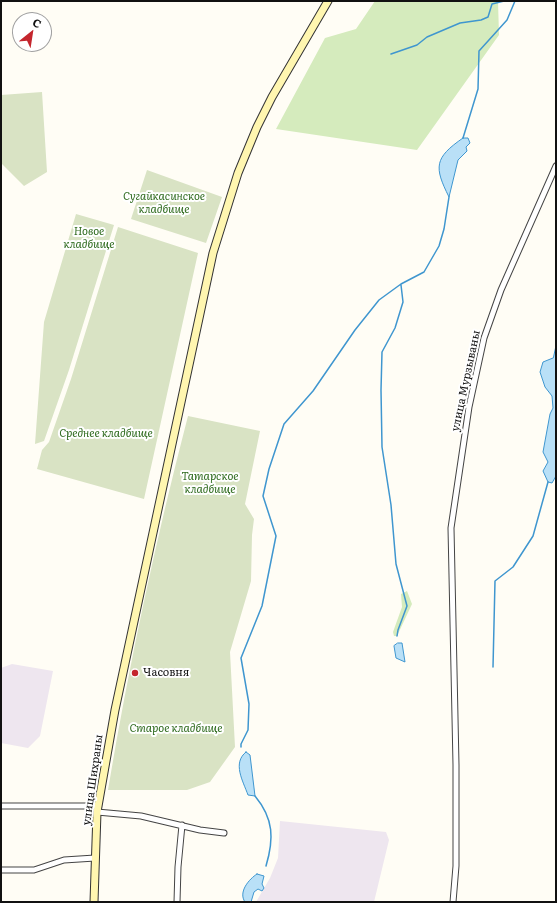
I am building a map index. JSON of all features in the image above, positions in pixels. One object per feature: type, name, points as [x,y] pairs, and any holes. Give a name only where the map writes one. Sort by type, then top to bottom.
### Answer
[{"type":"street","name":"улица Шихраны","points":[[94,902],[98,809],[115,710],[213,253],[222,220],[238,173],[264,111],[328,1]]},
{"type":"street","name":"улица Мурзываны","points":[[453,902],[456,866],[452,528],[469,407],[484,338],[501,290],[556,166]]},
{"type":"street","points":[[1,806],[98,809],[141,816],[200,830],[224,833]]},
{"type":"street","points":[[177,902],[178,867],[182,825]]},
{"type":"street","points":[[1,870],[34,870],[64,860],[95,858]]},
{"type":"shaded area","points":[[12,664],[53,671],[40,736],[28,748],[1,743],[1,668]]},
{"type":"shaded area","points":[[280,821],[386,832],[389,840],[374,902],[256,902],[270,878],[278,858]]},
{"type":"green space","points":[[375,1],[498,1],[499,35],[417,150],[276,129],[325,38],[356,29]]},
{"type":"green space","points":[[42,92],[47,172],[24,186],[1,163],[1,95]]},
{"type":"green space","name":"Сугайкасинское кладбище","points":[[147,170],[222,197],[206,243],[131,219]]},
{"type":"green space","name":"Новое кладбище","points":[[76,214],[114,225],[69,370],[44,441],[35,444],[44,322]]},
{"type":"green space","name":"Среднее кладбище","points":[[118,227],[198,253],[144,499],[37,469],[42,450],[49,442],[71,379]]},
{"type":"green space","name":"Старое кладбище","points":[[188,416],[260,431],[245,504],[254,519],[252,535],[251,581],[230,652],[235,747],[210,782],[187,790],[108,790],[144,602]]},
{"type":"green space","points":[[407,591],[412,604],[397,636],[394,636],[393,632],[402,607],[401,594]]},
{"type":"water","points":[[463,138],[468,138],[470,143],[466,147],[467,151],[458,160],[449,197],[441,178],[439,170],[440,164],[446,151]]},
{"type":"water","points":[[556,346],[556,476],[552,483],[548,482],[543,471],[548,462],[543,452],[550,414],[553,408],[552,396],[545,387],[540,372],[543,362],[553,358]]},
{"type":"water","points":[[398,643],[402,643],[405,662],[396,658],[394,646]]},
{"type":"water","points":[[246,752],[250,755],[255,796],[248,795],[241,778],[239,767],[240,761]]},
{"type":"water","points":[[257,874],[264,876],[262,884],[264,888],[262,891],[258,889],[254,892],[251,902],[245,902],[243,894],[245,886]]},
{"type":"waterway","points":[[391,54],[417,45],[427,37],[460,23],[481,20],[488,17],[492,4],[504,1]]},
{"type":"waterway","points":[[463,138],[478,89],[479,51],[507,20],[515,1]]},
{"type":"waterway","points":[[241,747],[248,730],[249,704],[241,658],[262,606],[276,536],[263,496],[269,469],[284,424],[313,391],[355,330],[379,300],[401,284],[424,272],[439,246],[444,229],[449,197]]},
{"type":"waterway","points":[[397,636],[407,606],[396,564],[391,505],[382,447],[381,390],[382,352],[395,328],[403,302],[401,285]]},
{"type":"waterway","points":[[493,667],[495,581],[513,567],[533,536],[548,482]]},
{"type":"waterway","points":[[255,796],[266,813],[271,830],[269,856],[266,866]]},
{"type":"place","name":"Часовня","points":[[135,673]]},
{"type":"park label","name":"Татарское кладбище","points":[[210,483]]}]
